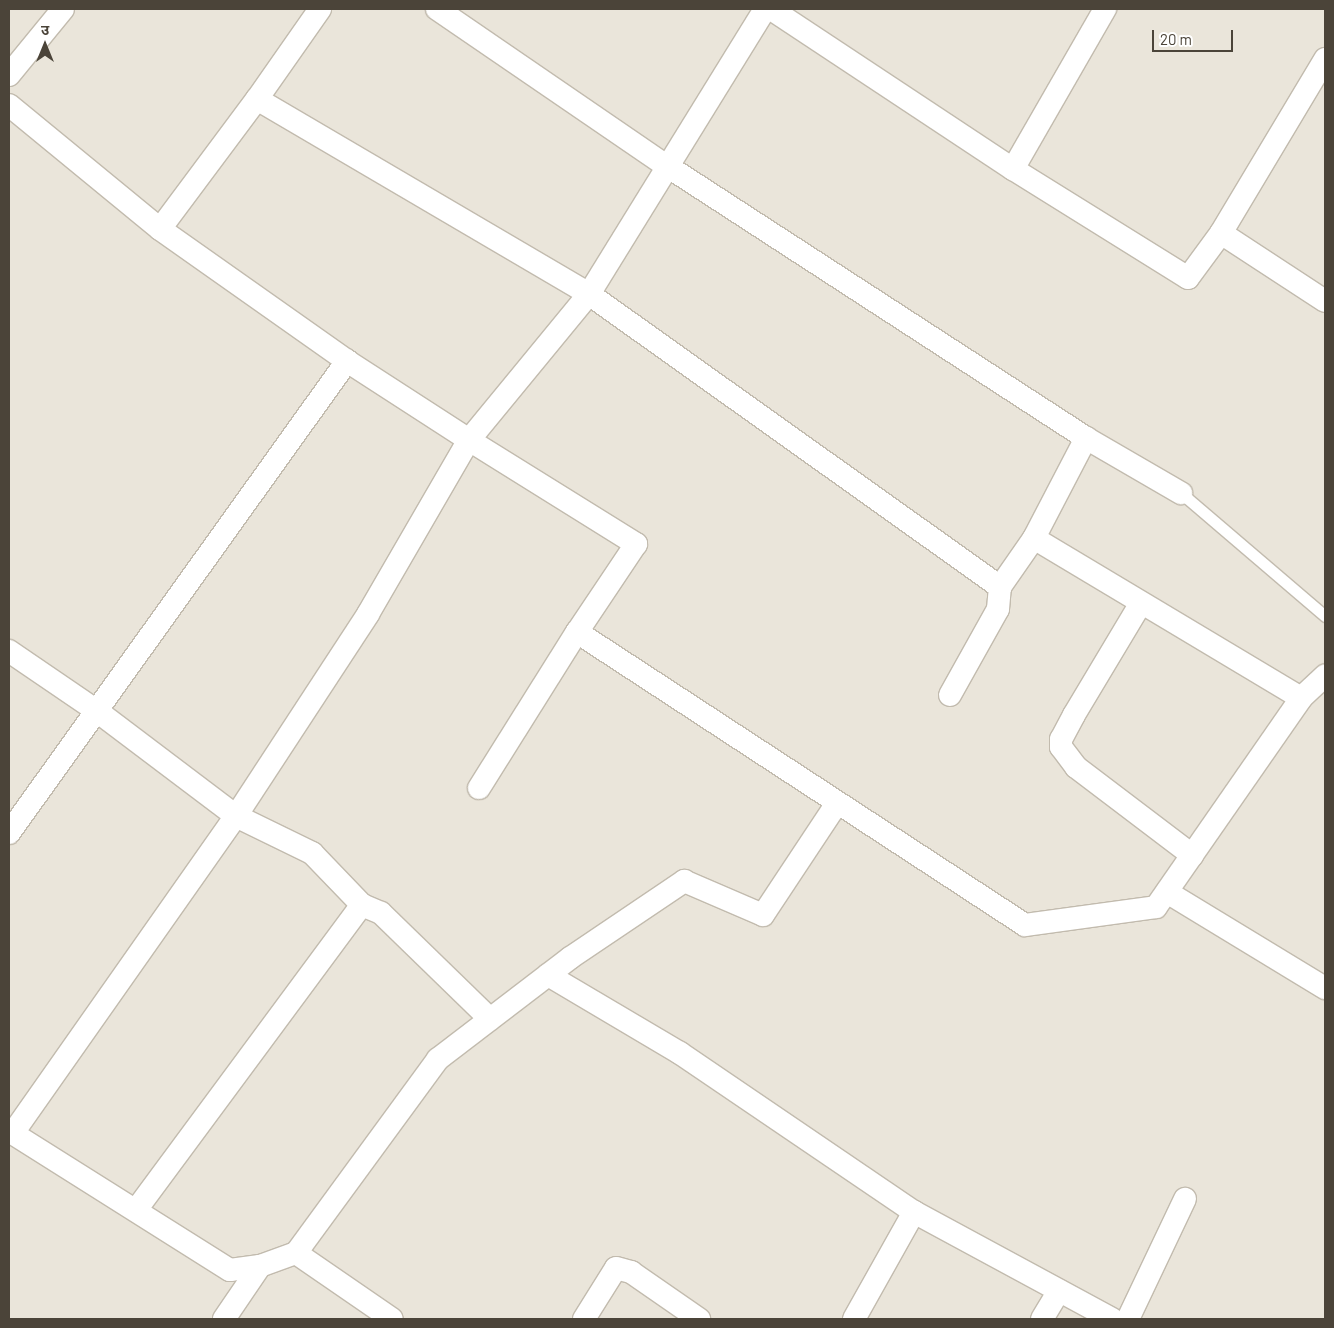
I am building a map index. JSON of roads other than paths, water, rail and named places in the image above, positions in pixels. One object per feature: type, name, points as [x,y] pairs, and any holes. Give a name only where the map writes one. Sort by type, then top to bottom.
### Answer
[{"type":"street","points":[[9,75],[63,9]]},
{"type":"street","points":[[160,229],[258,99],[320,9]]},
{"type":"street","points":[[437,9],[668,167],[1086,438],[1181,493]]},
{"type":"street","points":[[765,9],[590,294],[469,440],[368,614],[236,816],[11,1132],[230,1270],[260,1266],[296,1253],[438,1059],[548,975],[684,881],[763,915],[837,803]]},
{"type":"street","points":[[771,9],[1013,169],[1188,278],[1221,233],[1325,58]]},
{"type":"street","points":[[1013,169],[1105,9]]},
{"type":"street","points":[[258,99],[590,294],[1000,587]]},
{"type":"street","points":[[9,105],[160,229],[347,360],[469,440],[636,544],[576,632],[479,788]]},
{"type":"street","points":[[1221,233],[1325,301]]},
{"type":"street","points":[[9,833],[347,360]]},
{"type":"street","points":[[950,695],[998,609],[1000,587],[1034,538],[1086,438]]},
{"type":"street","points":[[1034,538],[1301,698]]},
{"type":"street","points":[[1141,603],[1061,738],[1061,747],[1076,766],[1192,855]]},
{"type":"street","points":[[576,632],[1025,925],[1156,906],[1301,698],[1325,676]]},
{"type":"street","points":[[9,651],[97,710],[236,816],[312,853],[362,905],[381,913],[490,1020]]},
{"type":"street","points":[[1167,892],[1325,988]]},
{"type":"street","points":[[136,1210],[362,905]]},
{"type":"street","points":[[548,975],[680,1053],[914,1212],[1112,1319]]},
{"type":"street","points":[[1128,1319],[1185,1199]]},
{"type":"street","points":[[854,1319],[914,1212]]},
{"type":"street","points":[[296,1253],[392,1319]]},
{"type":"street","points":[[224,1319],[260,1266]]},
{"type":"street","points":[[584,1319],[616,1268],[631,1272],[699,1319]]},
{"type":"street","points":[[1042,1319],[1059,1291]]},
{"type":"lane","points":[[1181,493],[1325,616]]}]
